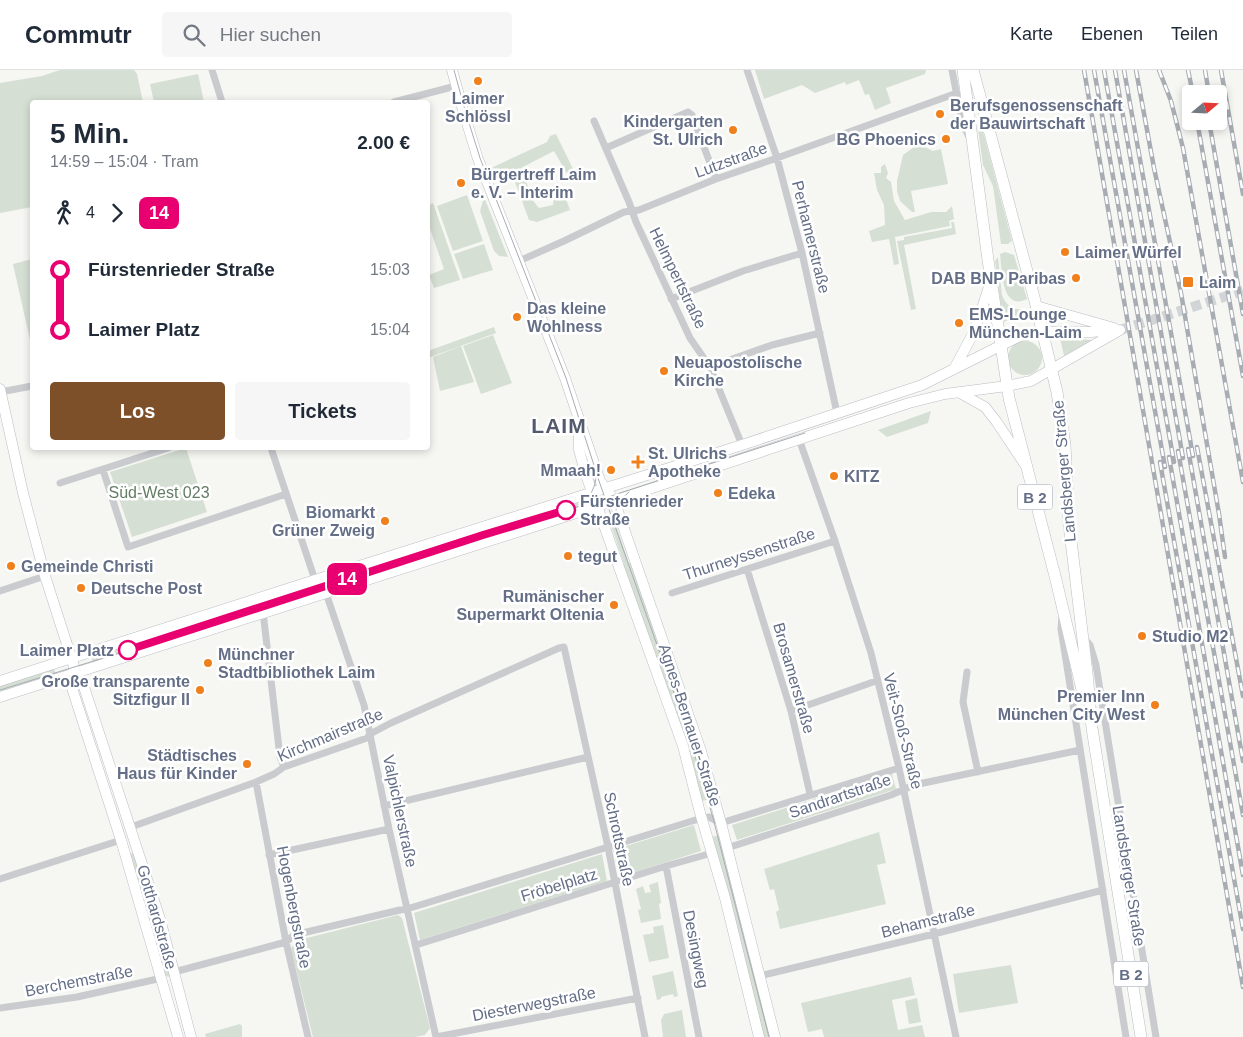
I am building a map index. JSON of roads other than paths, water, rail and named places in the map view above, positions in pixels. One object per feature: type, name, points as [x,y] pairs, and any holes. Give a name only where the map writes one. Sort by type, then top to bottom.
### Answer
[{"type":"main road","name":"Landsberger Straße","points":[[963,70],[1007,386],[1092,728]]},
{"type":"main road","name":"Landsberger Straße","points":[[974,72],[1052,370],[1065,445],[1069,524],[1092,728],[1141,1037]]},
{"type":"main road","name":"Agnes-Bernauer-Straße","points":[[454,76],[478,159],[565,378],[600,481],[614,500],[700,751],[721,823],[775,1037]]},
{"type":"main road","points":[[954,370],[974,332],[991,281]]},
{"type":"main road","points":[[1036,306],[1120,330]]},
{"type":"main road","points":[[0,682],[742,445],[922,385],[1020,336],[1042,332],[1120,330]]},
{"type":"main road","points":[[0,697],[75,676],[263,612],[328,597],[908,403],[1031,380],[1052,370],[1120,330]]},
{"type":"main road","name":"Gotthardstraße","points":[[0,391],[23,493],[45,576],[71,658],[75,676],[72,688],[121,840],[178,1037]]},
{"type":"main road","points":[[959,392],[984,407],[996,420],[1028,469]]},
{"type":"main road","name":"Agnes-Bernauer-Straße","points":[[579,422],[579,450],[596,506],[683,746],[725,898],[759,1037]]},
{"type":"main road","name":"Gotthardstraße","points":[[75,676],[83,684],[131,828],[160,920],[191,1037]]},
{"type":"main road","points":[[108,801],[114,803],[121,798]]},
{"type":"street","points":[[212,70],[221,100]]},
{"type":"street","name":"Perhamerstraße","points":[[747,70],[777,158],[802,253],[837,413]]},
{"type":"street","name":"Landsberger Straße","points":[[952,70],[962,122],[975,154]]},
{"type":"street","points":[[399,100],[454,76]]},
{"type":"street","name":"Lutzstraße","points":[[519,261],[624,212],[639,210],[716,179],[957,93]]},
{"type":"street","points":[[606,148],[688,112],[692,114],[716,179]]},
{"type":"street","name":"Helmpertstraße","points":[[594,120],[636,222],[671,299],[690,338],[710,367],[742,445]]},
{"type":"street","points":[[671,299],[743,271],[802,253]]},
{"type":"street","points":[[710,367],[772,345],[820,332]]},
{"type":"street","points":[[0,391],[30,386]]},
{"type":"street","name":"Veit-Stoß-Straße","points":[[799,439],[835,541],[871,653],[876,680],[899,768],[956,1037]]},
{"type":"street","points":[[60,483],[162,450]]},
{"type":"street","points":[[272,450],[315,580]]},
{"type":"street","points":[[103,470],[128,547],[286,494]]},
{"type":"street","name":"Thurneyssenstraße","points":[[672,593],[835,541]]},
{"type":"street","name":"Brosamerstraße","points":[[747,569],[791,711],[810,794]]},
{"type":"street","points":[[0,591],[45,576]]},
{"type":"street","name":"Valpichlerstraße","points":[[328,597],[355,675],[370,734],[384,806],[436,1037]]},
{"type":"street","name":"Landsberger Straße","points":[[1063,608],[1061,629],[1126,1037]]},
{"type":"street","points":[[263,612],[281,760],[284,767]]},
{"type":"street","name":"Landsberger Straße","points":[[1082,635],[1090,645],[1096,665],[1156,1037]]},
{"type":"street","name":"Kirchmairstraße","points":[[131,828],[256,782],[284,767],[367,738],[370,734],[564,647]]},
{"type":"street","name":"Schrottstraße","points":[[564,647],[608,847],[645,1037]]},
{"type":"street","points":[[968,672],[963,702],[978,772]]},
{"type":"street","points":[[791,711],[876,680]]},
{"type":"street","points":[[1095,746],[1108,744]]},
{"type":"street","name":"Sandrartstraße","points":[[727,848],[891,795],[914,785],[1080,750]]},
{"type":"street","points":[[384,806],[588,757]]},
{"type":"street","name":"Sandrartstraße","points":[[721,823],[899,768]]},
{"type":"street","name":"Hogenbergstraße","points":[[256,782],[286,942],[308,1037]]},
{"type":"street","points":[[702,818],[709,817],[721,823]]},
{"type":"street","name":"Fröbelplatz","points":[[174,972],[286,942],[294,936],[407,909],[702,818]]},
{"type":"street","points":[[270,855],[389,828]]},
{"type":"street","points":[[0,879],[121,840]]},
{"type":"street","name":"Fröbelplatz","points":[[416,945],[666,866],[712,854]]},
{"type":"street","name":"Desingweg","points":[[666,866],[699,1037]]},
{"type":"street","name":"Behamstraße","points":[[759,976],[934,934],[1103,890]]},
{"type":"street","points":[[1120,911],[1135,909]]},
{"type":"street","name":"Berchemstraße","points":[[0,1008],[77,997],[162,978]]},
{"type":"street","name":"Diesterwegstraße","points":[[436,1037],[638,998]]},
{"type":"tunnel","points":[[1120,330],[1243,291]]},
{"type":"tram line","points":[[454,70],[480,158],[566,378],[599,481],[690,738],[713,818],[769,1037]]},
{"type":"tram line","points":[[0,690],[805,433]]},
{"type":"tram line","points":[[580,504],[592,492],[596,475]]},
{"type":"tram line","points":[[615,522],[615,513],[618,505],[629,492]]},
{"type":"tram line","name":"14","points":[[128,650],[566,510]]},
{"type":"railway","points":[[1084,70],[1243,987]]},
{"type":"railway","points":[[1094,70],[1165,467]]},
{"type":"railway","points":[[1104,70],[1174,462]]},
{"type":"railway","points":[[1115,70],[1183,458]]},
{"type":"railway","points":[[1124,70],[1193,456]]},
{"type":"railway","points":[[1136,70],[1154,168],[1181,293],[1225,557]]},
{"type":"railway","points":[[1159,70],[1171,101],[1183,148],[1243,482]]},
{"type":"railway","points":[[1188,70],[1191,85]]},
{"type":"railway","points":[[1205,70],[1208,85]]},
{"type":"railway","points":[[1221,70],[1243,194]]},
{"type":"railway","points":[[1199,130],[1243,376]]},
{"type":"railway","points":[[1211,130],[1243,314]]},
{"type":"railway","points":[[1197,447],[1243,696]]},
{"type":"railway","points":[[1188,449],[1243,761]]},
{"type":"railway","points":[[1178,451],[1243,815]]},
{"type":"railway","points":[[1169,457],[1243,875]]},
{"type":"railway","points":[[1160,462],[1243,929]]},
{"type":"place","name":"Laimer Schlössl","points":[[478,81]]},
{"type":"place","name":"Berufsgenossenschaft der Bauwirtschaft","points":[[940,114]]},
{"type":"place","name":"Kindergarten St. UIrich","points":[[733,130]]},
{"type":"place","name":"BG Phoenics","points":[[946,139]]},
{"type":"place","name":"Bürgertreff Laim e. V. – Interim","points":[[461,183]]},
{"type":"place","name":"Laimer Würfel","points":[[1065,252]]},
{"type":"place","name":"DAB BNP Paribas","points":[[1076,278]]},
{"type":"place","name":"Laim","points":[[1188,282]]},
{"type":"place","name":"Das kleine Wohlness","points":[[517,317]]},
{"type":"place","name":"EMS-Lounge München-Laim","points":[[959,323]]},
{"type":"place","name":"Neuapostolische Kirche","points":[[664,371]]},
{"type":"place","name":"St. Ulrichs Apotheke","points":[[638,462]]},
{"type":"place","name":"Mmaah!","points":[[611,470]]},
{"type":"place","name":"KITZ","points":[[834,476]]},
{"type":"place","name":"Edeka","points":[[718,493]]},
{"type":"place","name":"Fürstenrieder Straße","points":[[566,510]]},
{"type":"place","name":"Biomarkt Grüner Zweig","points":[[385,521]]},
{"type":"place","name":"tegut","points":[[568,556]]},
{"type":"place","name":"Gemeinde Christi","points":[[11,566]]},
{"type":"place","name":"Deutsche Post","points":[[81,588]]},
{"type":"place","name":"Rumänischer Supermarkt Oltenia","points":[[614,605]]},
{"type":"place","name":"Studio M2","points":[[1142,636]]},
{"type":"place","name":"Laimer Platz","points":[[128,650]]},
{"type":"place","name":"Münchner Stadtbibliothek Laim","points":[[208,663]]},
{"type":"place","name":"Große transparente Sitzfigur II","points":[[200,690]]},
{"type":"place","name":"Premier Inn München City West","points":[[1155,705]]},
{"type":"place","name":"Städtisches Haus für Kinder","points":[[247,764]]},
{"type":"district","name":"LAIM","points":[[559,425]]},
{"type":"park label","name":"Süd-West 023","points":[[159,492]]}]
